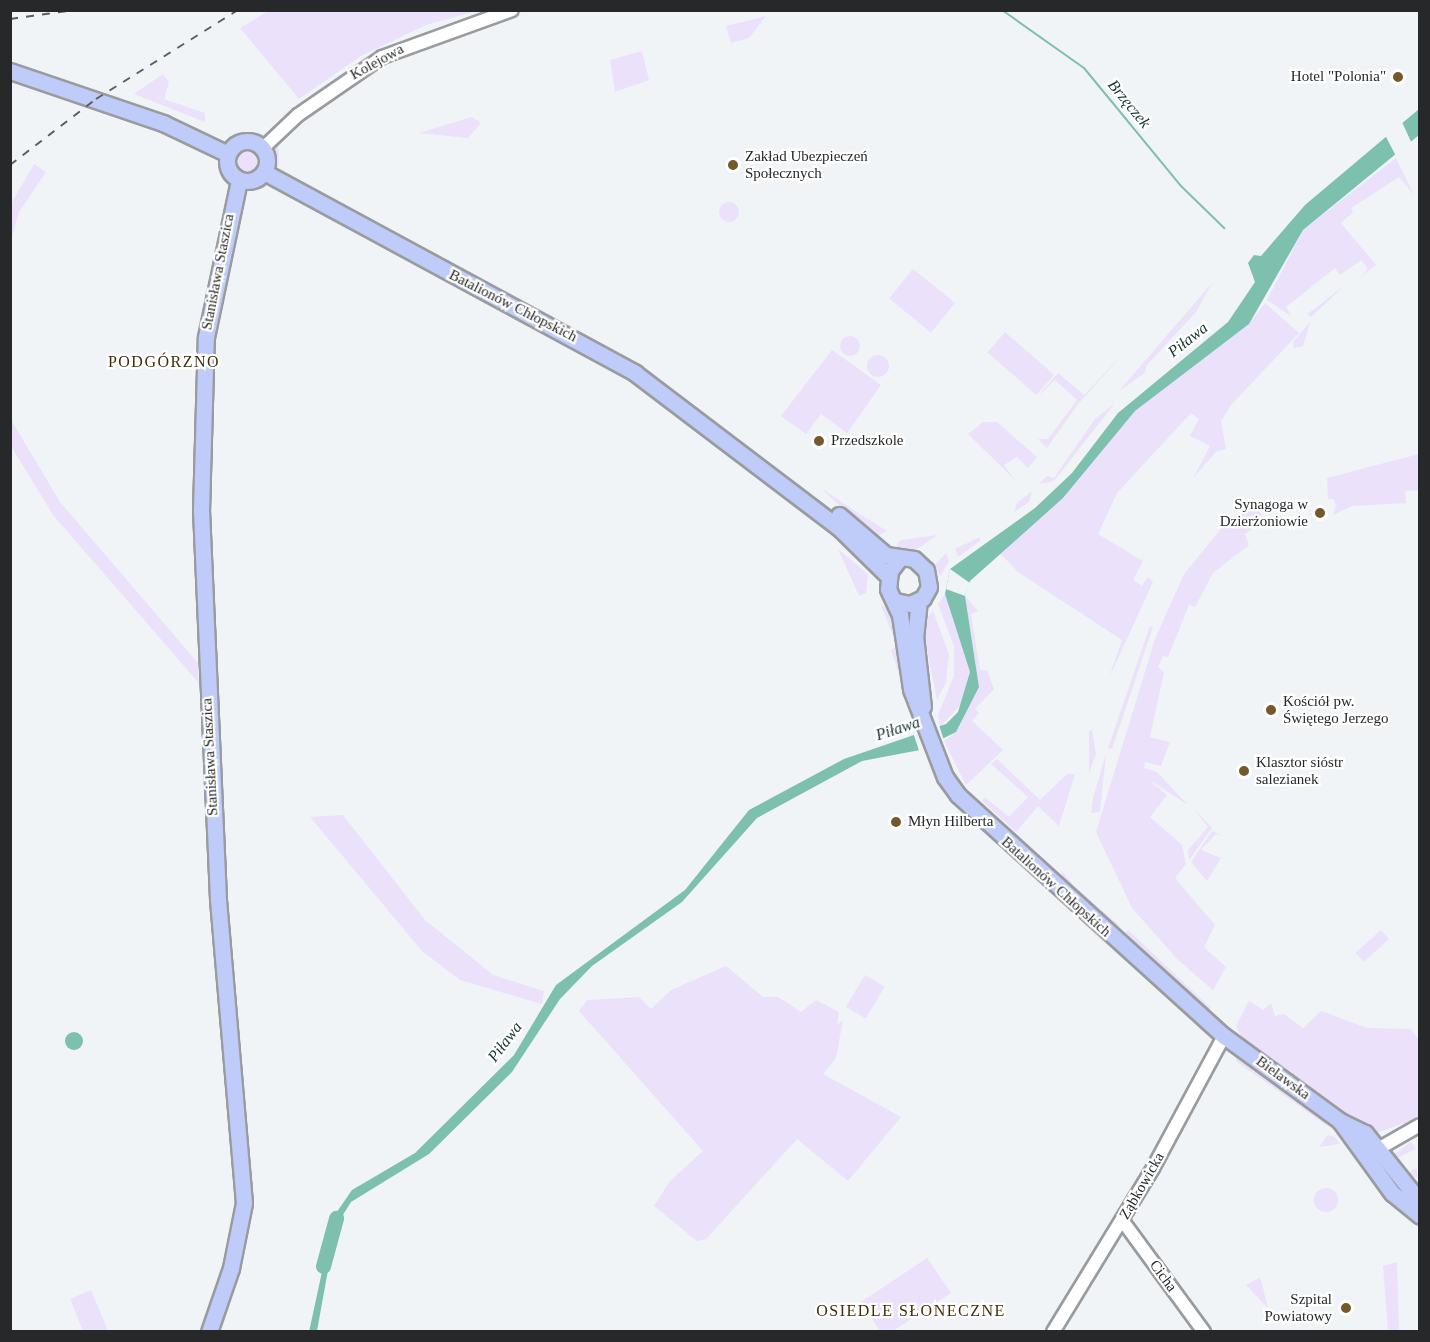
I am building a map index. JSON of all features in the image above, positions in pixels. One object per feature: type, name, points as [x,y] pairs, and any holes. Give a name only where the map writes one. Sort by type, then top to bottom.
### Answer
[{"type":"main road","points":[[10,71],[164,123],[232,150],[250,141],[262,149],[264,172],[255,179],[239,180],[230,172],[232,150]]},
{"type":"main road","name":"Batalionów Chłopskich","points":[[264,172],[601,352],[751,457],[838,527],[889,577]]},
{"type":"main road","name":"Stanisława Staszica","points":[[209,1332],[231,1268],[244,1203],[239,1096],[218,899],[201,511],[206,337],[239,180]]},
{"type":"main road","name":"Batalionów Chłopskich","points":[[751,457],[805,487],[886,555],[899,560]]},
{"type":"main road","points":[[914,559],[926,570],[929,587],[919,600],[894,601],[889,577],[899,560],[914,559]]},
{"type":"main road","name":"Batalionów Chłopskich","points":[[919,600],[915,636],[923,713]]},
{"type":"main road","name":"Batalionów Chłopskich","points":[[894,601],[911,689],[923,713],[945,777],[971,810],[1224,1036]]},
{"type":"main road","name":"Bielawska","points":[[1224,1036],[1340,1121],[1373,1152],[1419,1202]]},
{"type":"main road","name":"Bielawska","points":[[1373,1152],[1392,1193],[1419,1216]]},
{"type":"street","name":"Kolejowa","points":[[262,149],[297,115],[382,57],[512,10]]},
{"type":"street","name":"Ząbkowicka","points":[[1053,1332],[1122,1221],[1224,1036]]},
{"type":"street","points":[[1373,1152],[1419,1125]]},
{"type":"street","name":"Cicha","points":[[1122,1221],[1204,1332]]},
{"type":"shaded area","points":[[270,10],[477,11],[426,25],[361,56],[299,99],[240,28]]},
{"type":"shaded area","points":[[766,16],[749,38],[731,43],[726,26]]},
{"type":"shaded area","points":[[642,51],[649,80],[615,92],[610,60]]},
{"type":"shaded area","points":[[163,74],[169,82],[164,99],[205,113],[205,122],[134,94]]},
{"type":"shaded area","points":[[1419,109],[1419,135],[1303,230],[1249,324],[1135,411],[1063,498],[970,581],[965,596],[979,687],[956,732],[920,750],[862,761],[757,818],[682,902],[592,966],[560,999],[512,1072],[429,1154],[351,1202],[336,1226],[317,1331],[309,1332],[334,1216],[352,1190],[415,1153],[514,1055],[556,985],[685,890],[749,810],[844,759],[946,724],[958,712],[970,672],[945,594],[950,569],[1035,508],[1072,473],[1118,413],[1228,322],[1255,282],[1248,263],[1254,255],[1261,256],[1305,205]]},
{"type":"shaded area","points":[[472,117],[481,123],[468,138],[419,133]]},
{"type":"shaded area","points":[[278,142],[279,164],[276,171],[270,156]]},
{"type":"shaded area","points":[[247,148],[256,152],[260,161],[256,170],[247,174],[238,170],[234,161],[238,152]]},
{"type":"shaded area","points":[[1396,158],[1414,195],[1399,177],[1351,208],[1353,212],[1341,223],[1376,265],[1362,276],[1368,269],[1361,260],[1340,275],[1335,268],[1286,307],[1291,316],[1267,300],[1303,230]]},
{"type":"shaded area","points":[[34,164],[46,172],[19,212],[11,240],[11,204]]},
{"type":"shaded area","points":[[729,202],[736,205],[739,212],[736,219],[729,222],[722,219],[719,212],[722,205]]},
{"type":"shaded area","points":[[913,269],[955,303],[931,333],[889,299]]},
{"type":"shaded area","points":[[1212,283],[1196,312],[1146,366],[1145,373],[1119,391]]},
{"type":"shaded area","points":[[1346,284],[1311,317],[1307,314],[1317,307]]},
{"type":"shaded area","points":[[1265,303],[1299,333],[1232,404],[1221,421],[1226,449],[1217,451],[1193,478],[1210,446],[1190,436],[1199,419],[1191,413],[1117,493],[1098,534],[1143,561],[1133,580],[1142,586],[1148,577],[1153,582],[1109,678],[1122,640],[1018,572],[998,551],[1063,498],[1135,411],[1249,324]]},
{"type":"shaded area","points":[[1310,322],[1303,346],[1294,348],[1293,342]]},
{"type":"shaded area","points":[[1005,332],[1054,375],[1036,395],[987,352]]},
{"type":"shaded area","points":[[846,336],[854,336],[860,342],[860,350],[854,356],[846,356],[840,350],[840,342]]},
{"type":"shaded area","points":[[832,350],[881,385],[847,433],[821,414],[806,434],[781,416]]},
{"type":"shaded area","points":[[1127,350],[1078,404],[1047,448],[1038,439],[1048,439],[1077,400],[1055,380],[1037,397],[1058,373],[1084,395]]},
{"type":"shaded area","points":[[878,355],[886,358],[889,366],[886,374],[878,377],[870,374],[867,366],[870,358]]},
{"type":"shaded area","points":[[1115,403],[1054,481],[1039,484],[1047,476],[1054,478],[1095,419]]},
{"type":"shaded area","points":[[10,418],[60,502],[198,663],[198,682],[53,515],[11,446]]},
{"type":"shaded area","points":[[983,422],[997,422],[1037,457],[1028,468],[1017,457],[1004,465],[1015,480],[968,434]]},
{"type":"shaded area","points":[[1419,454],[1419,490],[1405,491],[1406,503],[1352,506],[1333,515],[1336,506],[1334,499],[1328,499],[1327,478]]},
{"type":"shaded area","points":[[821,488],[861,515],[887,531],[873,538]]},
{"type":"shaded area","points":[[1032,491],[1029,502],[1014,512],[1017,503]]},
{"type":"shaded area","points":[[1259,505],[1261,517],[1248,522],[1252,529],[1245,534],[1249,545],[1213,573],[1195,607],[1189,605],[1168,657],[1163,656],[1158,667],[1164,672],[1150,737],[1170,742],[1161,766],[1145,762],[1144,768],[1157,772],[1188,805],[1148,779],[1167,795],[1150,817],[1182,845],[1186,864],[1175,878],[1215,925],[1204,947],[1226,967],[1213,990],[1177,959],[1132,908],[1096,832],[1155,639],[1184,574],[1228,520]]},
{"type":"shaded area","points":[[938,535],[914,551],[892,551],[901,540]]},
{"type":"shaded area","points":[[980,537],[980,541],[958,557],[955,549]]},
{"type":"shaded area","points":[[838,549],[868,574],[866,593],[859,596]]},
{"type":"shaded area","points":[[946,553],[949,562],[940,576],[934,566]]},
{"type":"shaded area","points":[[945,594],[970,672],[964,701],[940,727],[938,715],[954,676],[954,646],[938,604]]},
{"type":"shaded area","points":[[965,596],[978,611],[971,614],[980,670],[987,670],[994,689],[975,709],[979,713],[972,721],[1003,750],[966,785],[944,741],[956,732],[979,687]]},
{"type":"shaded area","points":[[881,605],[892,612],[897,635],[892,633]]},
{"type":"shaded area","points":[[933,611],[949,654],[946,682],[937,700],[925,640],[926,619]]},
{"type":"shaded area","points":[[1150,626],[1153,627],[1112,749],[1108,748]]},
{"type":"shaded area","points":[[899,645],[900,657],[899,674],[891,650]]},
{"type":"shaded area","points":[[1092,730],[1096,754],[1089,773],[1089,731]]},
{"type":"shaded area","points":[[1106,754],[1100,812],[1091,813],[1093,798]]},
{"type":"shaded area","points":[[997,759],[1040,800],[1067,774],[1075,774],[1059,826],[1038,806],[1016,832],[982,801],[985,797],[1009,817],[1028,797],[991,764]]},
{"type":"shaded area","points":[[1194,809],[1212,828],[1189,860],[1188,850],[1208,827]]},
{"type":"shaded area","points":[[343,815],[425,920],[493,975],[544,991],[542,1004],[460,980],[422,951],[310,817]]},
{"type":"shaded area","points":[[1212,831],[1223,836],[1216,834],[1201,850],[1221,858],[1207,881],[1191,862]]},
{"type":"shaded area","points":[[1061,870],[1074,886],[1120,926],[1117,929],[1063,881]]},
{"type":"shaded area","points":[[1128,930],[1211,1008],[1209,1011],[1123,935]]},
{"type":"shaded area","points":[[1381,930],[1389,939],[1364,962],[1356,953]]},
{"type":"shaded area","points":[[726,966],[763,997],[778,997],[801,1012],[816,1000],[839,1012],[837,1025],[843,1020],[836,1058],[823,1074],[901,1117],[848,1181],[797,1139],[706,1239],[697,1241],[654,1206],[670,1181],[703,1151],[579,1011],[587,1000],[639,997],[651,1009],[671,990]]},
{"type":"shaded area","points":[[865,975],[885,987],[866,1019],[846,1007]]},
{"type":"shaded area","points":[[1249,1001],[1263,1010],[1271,1003],[1275,1016],[1284,1014],[1303,1028],[1321,1011],[1367,1028],[1411,1029],[1419,1040],[1419,1118],[1370,1135],[1242,1038],[1236,1026]]},
{"type":"shaded area","points":[[70,1032],[78,1032],[83,1037],[81,1048],[70,1050],[65,1045],[65,1037]]},
{"type":"shaded area","points":[[1236,1058],[1326,1119],[1327,1126],[1236,1061]]},
{"type":"shaded area","points":[[1328,1135],[1335,1137],[1340,1144],[1319,1147]]},
{"type":"shaded area","points":[[1411,1142],[1416,1149],[1397,1158],[1406,1174],[1416,1168],[1418,1176],[1408,1181],[1392,1156]]},
{"type":"shaded area","points":[[1326,1188],[1335,1191],[1338,1200],[1335,1209],[1326,1212],[1317,1209],[1314,1200],[1317,1191]]},
{"type":"shaded area","points":[[927,1258],[951,1293],[893,1331],[880,1331],[861,1302]]},
{"type":"shaded area","points":[[1397,1262],[1399,1331],[1388,1331],[1383,1266]]},
{"type":"shaded area","points":[[1259,1278],[1261,1280],[1268,1308],[1246,1285]]},
{"type":"shaded area","points":[[91,1290],[108,1331],[83,1331],[70,1299]]},
{"type":"pier","points":[[1401,120],[1413,146],[1398,160],[1384,133]]},
{"type":"pier","points":[[950,569],[970,583],[965,596],[946,589]]},
{"type":"pier","points":[[939,725],[945,744],[920,752],[913,733]]},
{"type":"waterway","name":"Brzęczek","points":[[1002,10],[1084,68],[1180,185],[1224,228]]},
{"type":"waterway","name":"Piława","points":[[323,1266],[336,1218]]},
{"type":"railway","points":[[10,19],[74,10]]},
{"type":"railway","points":[[10,165],[96,99],[238,10]]},
{"type":"place","name":"Hotel \"Polonia\"","points":[[1398,77]]},
{"type":"place","name":"Zakład Ubezpieczeń Społecznych","points":[[733,165]]},
{"type":"place","name":"Przedszkole","points":[[819,441]]},
{"type":"place","name":"Synagoga w Dzierżoniowie","points":[[1320,513]]},
{"type":"place","name":"Kościół pw. Świętego Jerzego","points":[[1271,710]]},
{"type":"place","name":"Klasztor sióstr salezianek","points":[[1244,771]]},
{"type":"place","name":"Młyn Hilberta","points":[[896,822]]},
{"type":"place","name":"Szpital Powiatowy","points":[[1346,1308]]},
{"type":"district","name":"PODGÓRZNO","points":[[164,362]]},
{"type":"district","name":"OSIEDLE SŁONECZNE","points":[[911,1311]]}]
